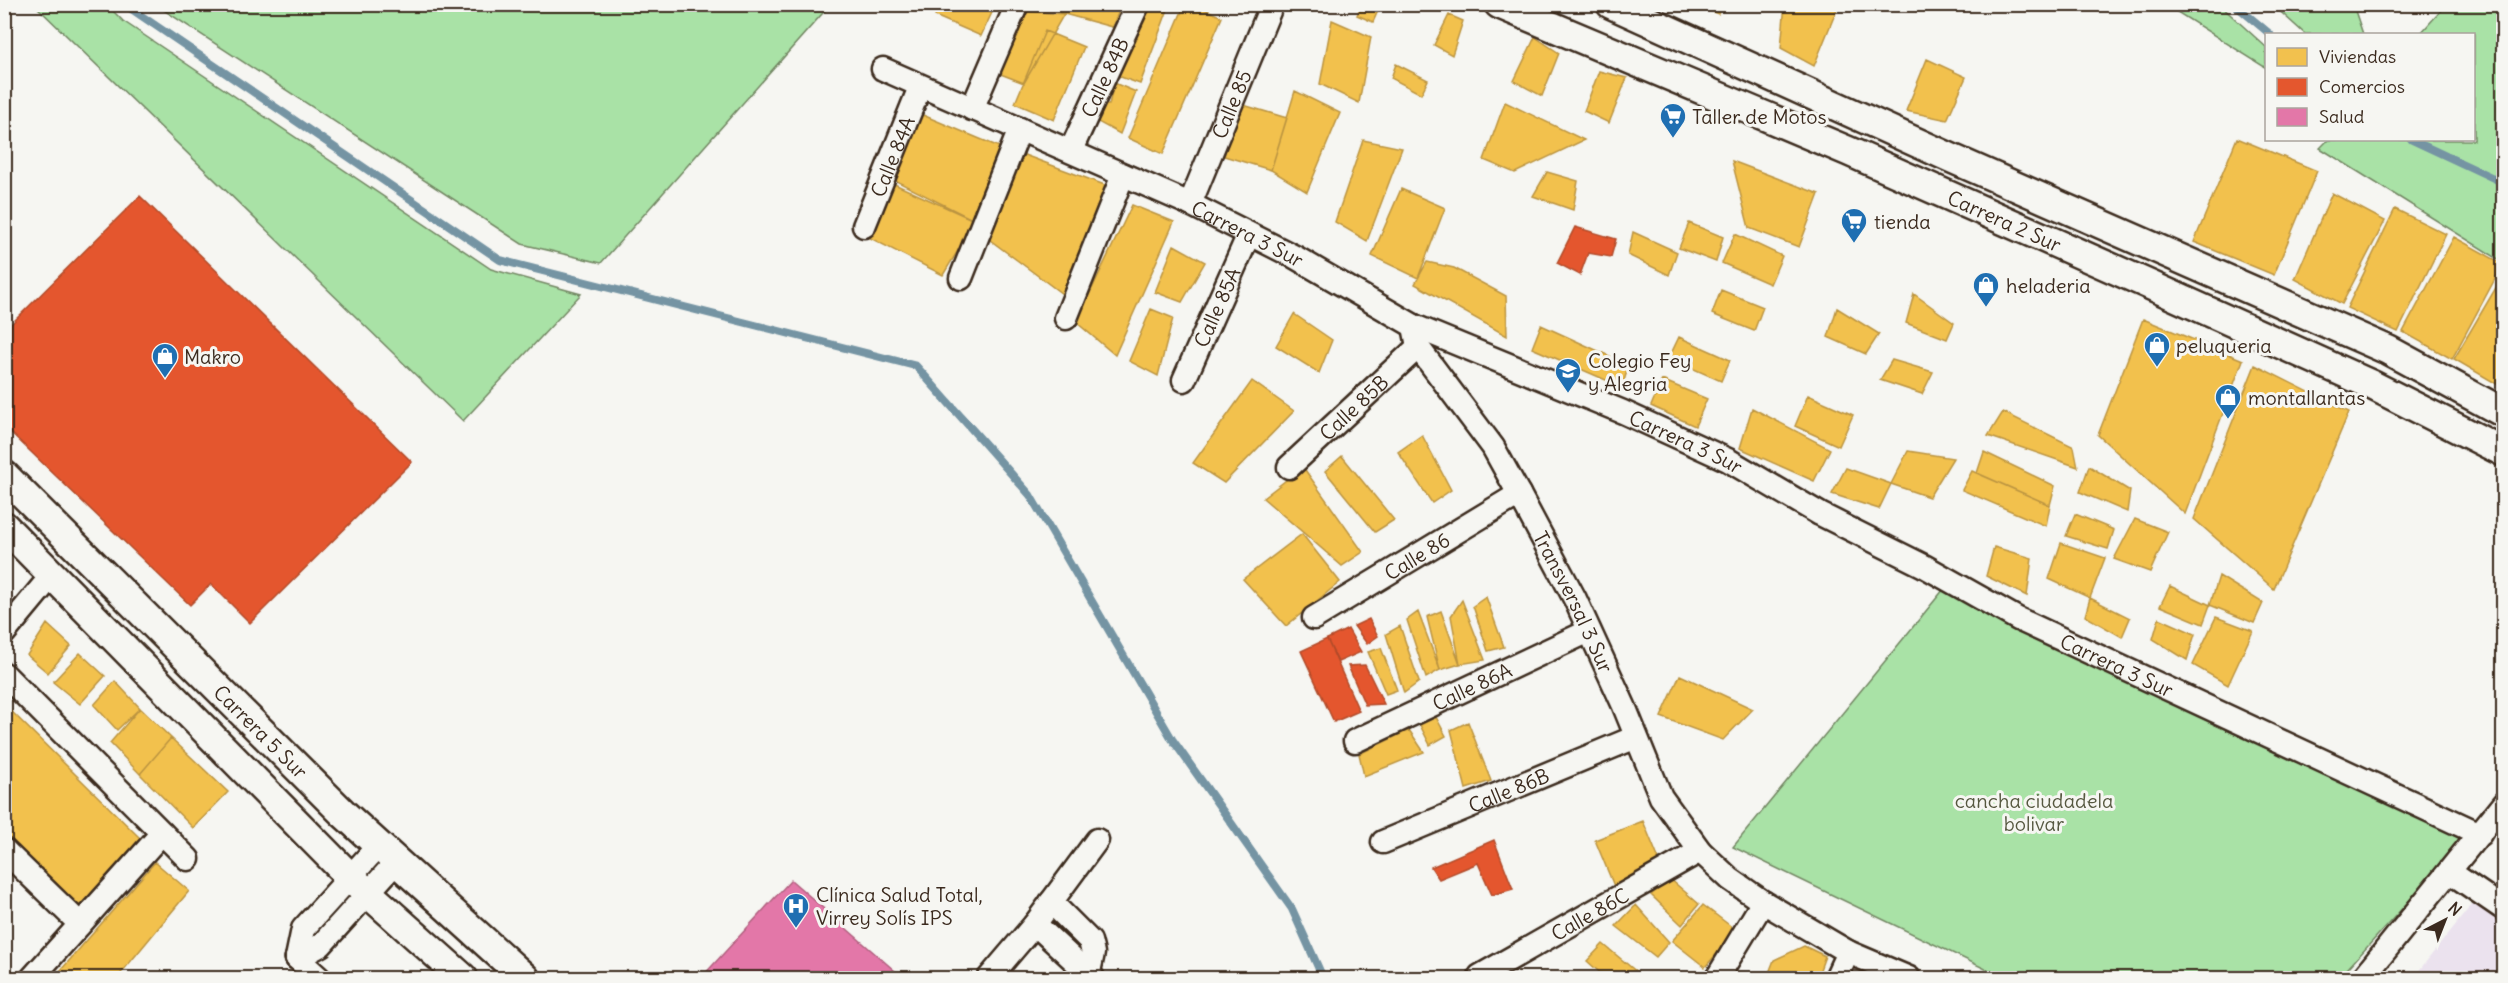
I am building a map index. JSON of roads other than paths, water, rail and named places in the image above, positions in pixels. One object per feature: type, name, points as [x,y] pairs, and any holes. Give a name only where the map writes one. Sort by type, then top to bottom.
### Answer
[{"type":"street","points":[[972,109],[1017,4]]},
{"type":"street","name":"Calle 84B","points":[[1071,150],[1138,4]]},
{"type":"street","name":"Calle 85","points":[[1190,204],[1272,4]]},
{"type":"street","name":"Carrera 2 Sur","points":[[1499,4],[1745,107],[2251,330],[2372,385],[2504,452]]},
{"type":"street","name":"Carrera 2 Sur","points":[[1611,4],[1920,144],[2388,350],[2504,413]]},
{"type":"street","name":"Carrera 3 Sur","points":[[883,69],[1190,204],[1295,257],[1416,337],[1623,412],[1728,460],[1820,514],[1924,566],[2018,619],[2480,834]]},
{"type":"street","name":"Calle 84A","points":[[864,226],[920,87]]},
{"type":"street","points":[[960,278],[1020,129]]},
{"type":"street","points":[[1906,178],[1920,144]]},
{"type":"street","points":[[1066,318],[1123,175]]},
{"type":"street","name":"Calle 85A","points":[[1184,380],[1249,234]]},
{"type":"street","name":"Calle 85B","points":[[1289,467],[1416,337]]},
{"type":"street","name":"Transversal 3 Sur","points":[[1416,337],[1493,447],[1519,494],[1589,631],[1661,796],[1700,851],[1730,879],[1763,902],[1848,952],[1909,978]]},
{"type":"street","points":[[2420,410],[2436,376]]},
{"type":"street","name":"Carrera 5 Sur","points":[[4,475],[336,805],[525,978]]},
{"type":"street","name":"Calle 86","points":[[1314,618],[1519,494]]},
{"type":"street","name":"Carrera 5 Sur","points":[[4,526],[359,885],[463,978]]},
{"type":"street","points":[[4,633],[53,574]]},
{"type":"street","name":"Calle 86A","points":[[1355,741],[1589,631]]},
{"type":"street","points":[[4,674],[188,859]]},
{"type":"street","name":"Calle 86B","points":[[1383,842],[1636,737]]},
{"type":"street","points":[[2363,978],[2504,803]]},
{"type":"street","points":[[32,978],[162,833]]},
{"type":"street","points":[[989,978],[1035,924],[1097,840]]},
{"type":"street","points":[[4,850],[80,924]]},
{"type":"street","name":"Calle 86C","points":[[1480,976],[1700,851]]},
{"type":"street","points":[[319,978],[297,958],[303,928],[359,885],[388,854]]},
{"type":"street","points":[[2450,872],[2504,909]]},
{"type":"street","points":[[1051,902],[1090,941],[1093,952],[1091,975]]},
{"type":"street","points":[[1717,978],[1763,902]]},
{"type":"street","points":[[1035,924],[1091,975]]},
{"type":"street","points":[[1836,978],[1848,952]]},
{"type":"waterway","points":[[124,4],[500,260],[916,366],[1030,495],[1172,739],[1292,909],[1323,978]]},
{"type":"waterway","points":[[2234,4],[2269,33]]},
{"type":"waterway","points":[[2414,141],[2504,183]]},
{"type":"place","name":"Taller de Motos","points":[[1673,139]]},
{"type":"place","name":"tienda","points":[[1854,244]]},
{"type":"place","name":"heladeria","points":[[1986,308]]},
{"type":"place","name":"peluqueria","points":[[2157,368]]},
{"type":"place","name":"Makro","points":[[165,379]]},
{"type":"place","name":"Colegio Fey y Alegria","points":[[1568,394]]},
{"type":"place","name":"montallantas","points":[[2228,420]]},
{"type":"place","name":"Clínica Salud Total, Virrey Solís IPS","points":[[796,929]]},
{"type":"park label","name":"cancha ciudadela bolivar","points":[[2034,812]]}]
